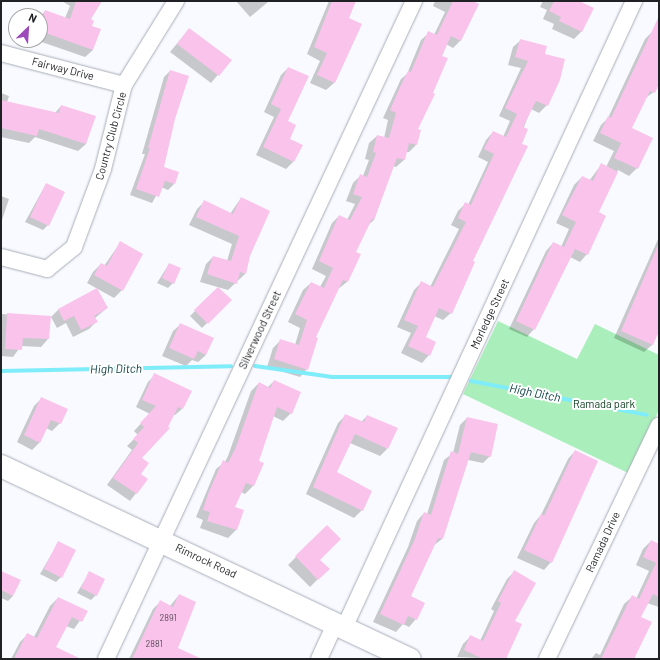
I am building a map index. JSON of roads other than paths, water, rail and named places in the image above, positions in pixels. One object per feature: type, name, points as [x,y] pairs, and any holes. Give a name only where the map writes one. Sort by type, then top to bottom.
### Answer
[{"type":"main road","name":"Rimrock Road","points":[[1,466],[341,624],[410,659]]},
{"type":"street","name":"Country Club Circle","points":[[1,257],[47,269],[74,247],[104,169],[124,85],[176,1]]},
{"type":"street","name":"Silverwood Street","points":[[106,659],[414,1]]},
{"type":"street","name":"Morledge Street","points":[[319,659],[341,624],[634,1]]},
{"type":"street","name":"Fairway Drive","points":[[1,54],[124,85]]},
{"type":"street","name":"Ramada Drive","points":[[547,659],[659,425]]},
{"type":"waterway","name":"High Ditch","points":[[1,371],[231,366]]},
{"type":"waterway","name":"High Ditch","points":[[255,366],[332,377],[452,377]]},
{"type":"waterway","name":"High Ditch","points":[[471,381],[647,415]]},
{"type":"park label","name":"Ramada park","points":[[604,404]]}]
